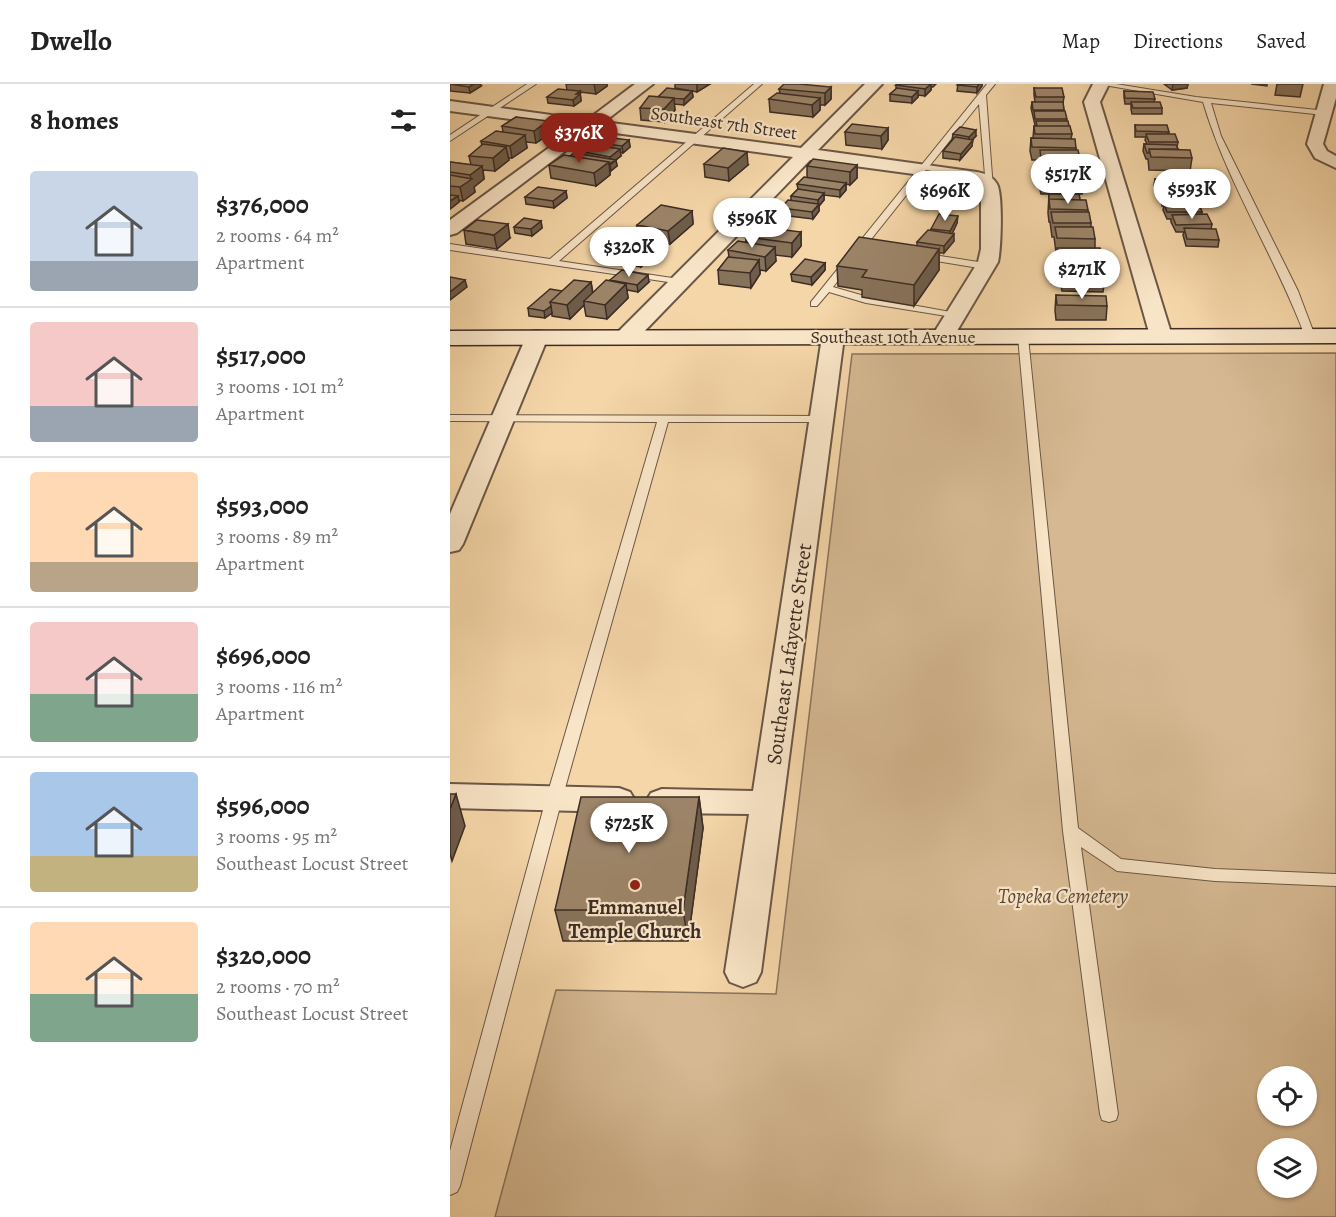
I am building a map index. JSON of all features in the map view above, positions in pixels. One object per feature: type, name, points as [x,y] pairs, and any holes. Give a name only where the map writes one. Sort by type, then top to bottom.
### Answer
[{"type":"main road","name":"Southeast 10th Avenue","points":[[455,336],[833,337],[949,326],[1023,337],[1336,336]]},
{"type":"street","points":[[450,230],[645,84]]},
{"type":"street","points":[[626,337],[874,84]]},
{"type":"street","points":[[1102,84],[1096,90],[1092,102],[1161,336]]},
{"type":"street","points":[[1332,84],[1315,144],[1321,154],[1336,163]]},
{"type":"street","name":"Southeast 7th Street","points":[[450,106],[977,177],[990,187]]},
{"type":"street","points":[[949,326],[985,266],[991,249],[990,187]]},
{"type":"street","points":[[450,544],[537,337]]},
{"type":"street","name":"Southeast Lafayette Street","points":[[743,972],[833,337]]},
{"type":"street","points":[[450,796],[767,803]]},
{"type":"lane","points":[[450,139],[532,84]]},
{"type":"lane","points":[[551,262],[758,84]]},
{"type":"lane","points":[[814,304],[991,84]]},
{"type":"lane","points":[[1102,84],[1206,100],[1324,113]]},
{"type":"lane","points":[[982,95],[990,187]]},
{"type":"lane","points":[[1206,100],[1216,136],[1293,291],[1310,336]]},
{"type":"lane","points":[[450,247],[679,282]]},
{"type":"lane","points":[[860,247],[871,249]]},
{"type":"lane","points":[[906,254],[985,266]]},
{"type":"lane","points":[[827,288],[949,326]]},
{"type":"lane","points":[[1023,337],[1036,450],[1071,831],[1109,1114]]},
{"type":"lane","points":[[450,418],[503,420],[822,419]]},
{"type":"lane","points":[[450,1186],[554,799],[664,418]]},
{"type":"lane","points":[[1071,831],[1117,865],[1215,875],[1336,880]]},
{"type":"green space","name":"Topeka Cemetery","points":[[1336,353],[1336,1217],[495,1217],[556,990],[776,994],[852,354]]},
{"type":"building","points":[[450,84],[474,84],[469,87]]},
{"type":"building","points":[[784,84],[831,87],[825,93],[779,89]]},
{"type":"building","points":[[931,84],[925,89],[896,85]]},
{"type":"building","points":[[958,84],[979,84],[977,87]]},
{"type":"building","points":[[667,88],[692,91],[684,99],[658,97]]},
{"type":"building","points":[[897,88],[918,91],[912,97],[890,94]]},
{"type":"building","points":[[1034,88],[1062,88],[1064,97],[1036,97]]},
{"type":"building","points":[[558,89],[580,91],[576,94],[580,94],[573,100],[547,97]]},
{"type":"building","points":[[1124,91],[1153,92],[1155,99],[1125,98]]},
{"type":"building","points":[[777,93],[820,98],[812,105],[769,99]]},
{"type":"building","points":[[649,96],[674,98],[664,109],[640,108]]},
{"type":"building","points":[[1032,102],[1063,102],[1064,110],[1033,110]]},
{"type":"building","points":[[1131,102],[1160,102],[1162,108],[1133,108]]},
{"type":"building","points":[[1034,111],[1065,111],[1067,119],[1035,119]]},
{"type":"building","points":[[516,117],[548,121],[534,131],[502,126]]},
{"type":"building","points":[[1036,121],[1068,121],[1069,126],[1037,126]]},
{"type":"building","points":[[852,124],[888,128],[881,136],[845,132]]},
{"type":"building","points":[[1135,125],[1167,125],[1169,132],[1136,131]]},
{"type":"building","points":[[1034,126],[1070,126],[1072,134],[1035,134]]},
{"type":"building","points":[[960,127],[976,130],[969,137],[953,134]]},
{"type":"building","points":[[496,131],[525,135],[510,146],[481,141]]},
{"type":"building","points":[[1146,134],[1175,134],[1178,142],[1149,142]]},
{"type":"building","points":[[605,137],[629,140],[622,146],[597,143]]},
{"type":"building","points":[[955,137],[973,140],[961,154],[943,151]]},
{"type":"building","points":[[1031,138],[1075,139],[1076,148],[1032,147]]},
{"type":"building","points":[[483,144],[506,147],[493,158],[469,156]]},
{"type":"building","points":[[589,144],[620,149],[610,157],[579,151]]},
{"type":"building","points":[[1144,144],[1176,145],[1178,149],[1149,149],[1147,153]]},
{"type":"building","points":[[723,148],[747,152],[728,168],[704,164]]},
{"type":"building","points":[[1149,149],[1190,150],[1192,158],[1151,157]]},
{"type":"building","points":[[1040,150],[1078,150],[1080,159],[1041,159]]},
{"type":"building","points":[[574,153],[616,160],[609,164],[609,162],[570,156]]},
{"type":"building","points":[[564,155],[609,162],[594,173],[549,165]]},
{"type":"building","points":[[813,159],[857,165],[850,172],[807,166]]},
{"type":"building","points":[[1039,161],[1079,161],[1081,169],[1041,169]]},
{"type":"building","points":[[450,162],[482,166],[470,175],[450,172]]},
{"type":"building","points":[[926,171],[963,176],[954,190],[915,185]]},
{"type":"building","points":[[1040,173],[1081,173],[1083,181],[1041,181]]},
{"type":"building","points":[[450,175],[472,179],[460,187],[450,186]]},
{"type":"building","points":[[804,177],[846,183],[840,190],[797,184]]},
{"type":"building","points":[[1190,178],[1194,188],[1158,188],[1155,179]]},
{"type":"building","points":[[538,187],[566,191],[553,201],[525,197]]},
{"type":"building","points":[[798,189],[824,193],[818,200],[791,196]]},
{"type":"building","points":[[1161,190],[1194,191],[1196,200],[1163,199]]},
{"type":"building","points":[[1049,194],[1079,194],[1080,200],[1049,199]]},
{"type":"building","points":[[450,195],[458,196],[450,201]]},
{"type":"building","points":[[1049,199],[1086,200],[1088,210],[1050,209]]},
{"type":"building","points":[[788,200],[819,204],[812,212],[781,208]]},
{"type":"building","points":[[1164,203],[1199,203],[1202,212],[1167,212]]},
{"type":"building","points":[[661,205],[692,211],[668,231],[637,225]]},
{"type":"building","points":[[1051,212],[1089,212],[1091,223],[1053,223]]},
{"type":"building","points":[[939,214],[958,216],[950,231],[931,229]]},
{"type":"building","points":[[1207,214],[1212,224],[1176,225],[1172,215]]},
{"type":"building","points":[[524,218],[541,221],[531,229],[514,227]]},
{"type":"building","points":[[477,220],[508,224],[494,235],[464,230]]},
{"type":"building","points":[[755,226],[801,232],[792,243],[746,237]]},
{"type":"building","points":[[1055,227],[1093,227],[1095,239],[1057,238]]},
{"type":"building","points":[[1184,228],[1216,229],[1219,240],[1187,239]]},
{"type":"building","points":[[636,230],[660,234],[639,254],[614,249]]},
{"type":"building","points":[[928,230],[954,234],[944,246],[917,242]]},
{"type":"building","points":[[859,237],[939,249],[914,285],[862,277],[867,270],[837,266]]},
{"type":"building","points":[[738,241],[775,247],[765,257],[728,250]]},
{"type":"building","points":[[1057,248],[1100,248],[1103,260],[1060,260]]},
{"type":"building","points":[[728,257],[759,260],[750,273],[718,270]]},
{"type":"building","points":[[805,259],[825,263],[811,277],[791,274]]},
{"type":"building","points":[[1061,266],[1103,267],[1105,278],[1063,277]]},
{"type":"building","points":[[622,270],[648,275],[637,285],[610,280]]},
{"type":"building","points":[[450,277],[465,280],[450,292]]},
{"type":"building","points":[[574,280],[591,282],[567,305],[550,302]]},
{"type":"building","points":[[606,280],[626,284],[605,305],[584,301]]},
{"type":"building","points":[[550,289],[562,291],[550,302],[551,306],[544,311],[528,308]]},
{"type":"building","points":[[1056,295],[1106,296],[1107,306],[1057,305]]},
{"type":"building","points":[[450,794],[456,794],[450,809]]},
{"type":"building","name":"Emmanuel Temple Church","points":[[581,797],[699,797],[683,910],[555,910]]},
{"type":"place","name":"Emmanuel Temple Church","points":[[635,885]]}]
